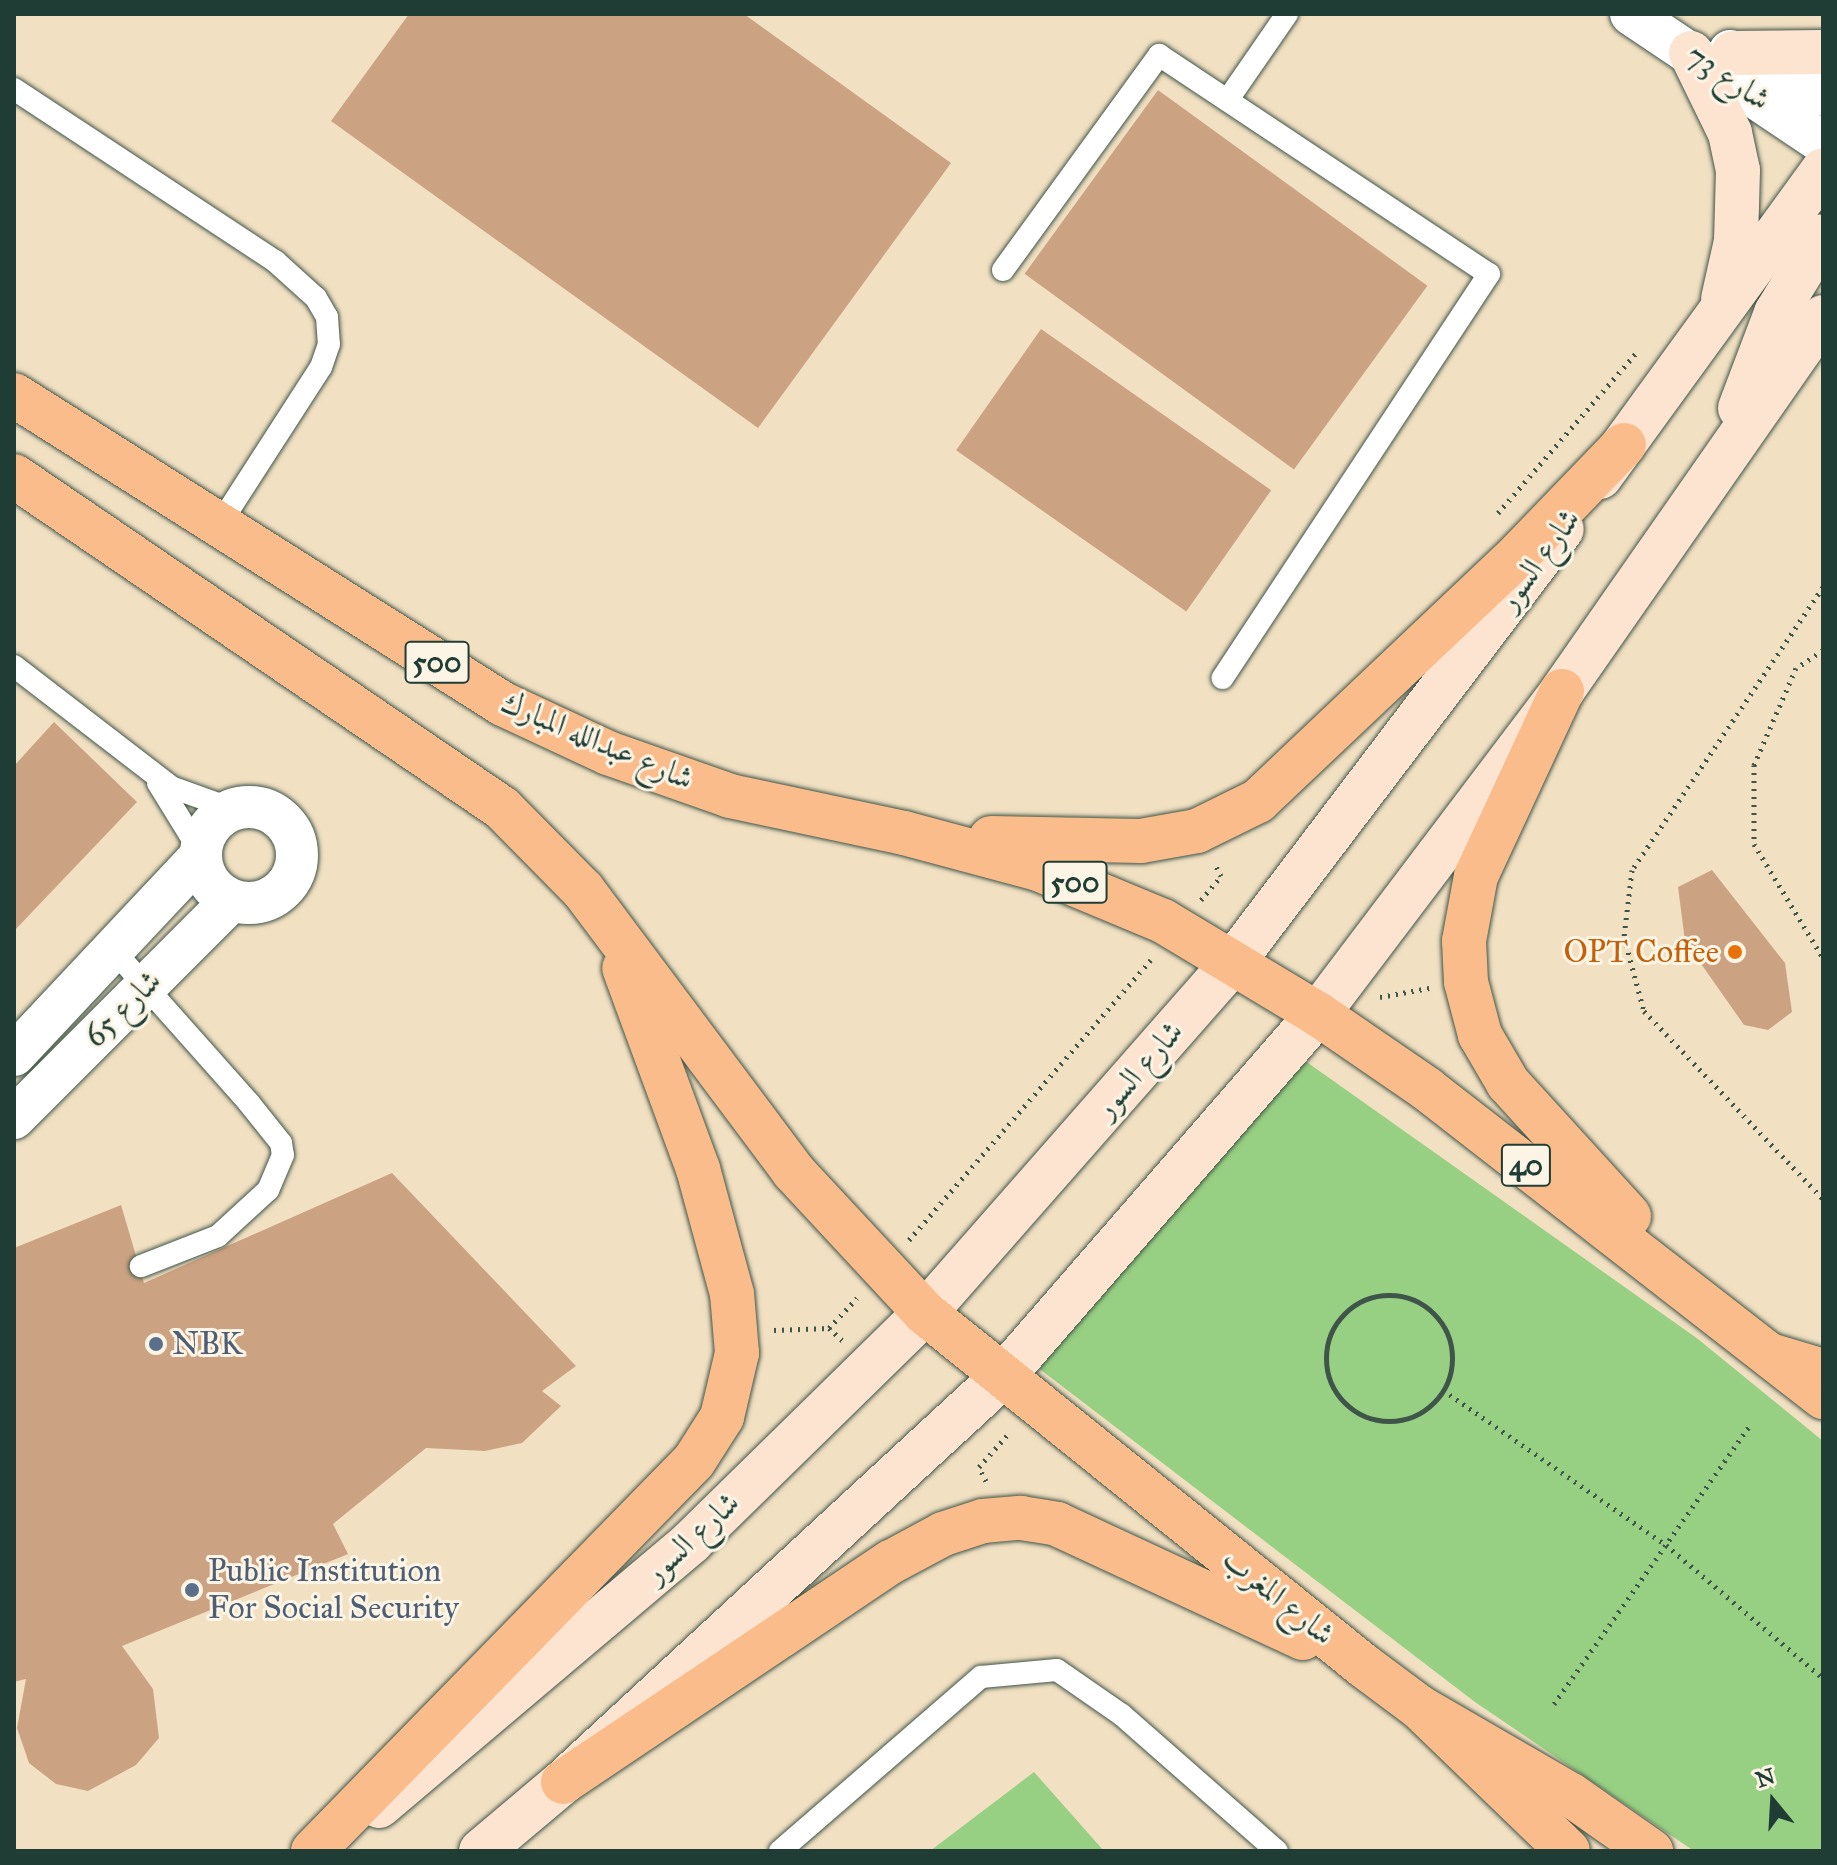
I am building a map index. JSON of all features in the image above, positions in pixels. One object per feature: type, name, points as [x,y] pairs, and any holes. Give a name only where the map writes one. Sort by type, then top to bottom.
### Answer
[{"type":"main road","points":[[1733,53],[1823,52]]},
{"type":"main road","points":[[1691,53],[1730,133],[1738,170],[1736,241],[1719,317]]},
{"type":"main road","name":"شارع السور","points":[[324,1851],[691,1542],[925,1313],[1234,961],[1624,445],[1823,170]]},
{"type":"main road","points":[[1725,451],[1776,313],[1823,236]]},
{"type":"main road","points":[[481,1851],[563,1782],[1004,1375],[1318,1014],[1562,691],[1725,451],[1823,317]]},
{"type":"main road","name":"شارع عبدالله المبارك","points":[[14,395],[503,704],[608,753],[730,796],[904,833],[1038,869],[1177,929],[1234,961]]},
{"type":"main road","points":[[904,833],[1062,841],[1141,841],[1197,831],[1258,801],[1520,553],[1624,445]]},
{"type":"main road","name":"500","points":[[14,476],[502,808],[548,851],[606,921],[793,1171],[882,1272],[925,1313]]},
{"type":"main road","points":[[1562,691],[1476,876],[1464,941],[1466,982],[1487,1049],[1527,1107],[1730,1321]]},
{"type":"main road","points":[[313,1851],[694,1461],[716,1428],[730,1392],[737,1331],[716,1234],[676,1106],[606,921]]},
{"type":"main road","name":"40","points":[[1234,961],[1427,1089],[1730,1321],[1823,1397]]},
{"type":"main road","name":"شارع المغرب","points":[[925,1313],[1419,1707],[1571,1795],[1651,1851]]},
{"type":"main road","points":[[1770,1355],[1823,1371]]},
{"type":"main road","points":[[563,1782],[891,1562],[954,1530],[1003,1518],[1041,1520],[1080,1533],[1364,1666]]},
{"type":"main road","points":[[1419,1707],[1568,1851]]},
{"type":"street","name":"شارع 73","points":[[1631,14],[1823,143]]},
{"type":"street","name":"شارع 73","points":[[1640,14],[1823,95]]},
{"type":"street","points":[[232,809],[262,809],[276,815],[287,826],[297,855],[287,884],[262,901],[232,900],[209,883],[201,854],[210,827],[232,809]]},
{"type":"street","name":"شارع 65","points":[[14,1055],[115,952],[201,854]]},
{"type":"street","name":"شارع 65","points":[[14,1118],[232,900]]},
{"type":"lane","points":[[1229,98],[1287,14]]},
{"type":"lane","points":[[1003,270],[1159,55],[1229,98],[1489,274],[1223,678]]},
{"type":"lane","points":[[14,89],[275,261],[316,298],[327,317],[329,344],[321,367],[219,525]]},
{"type":"lane","points":[[14,666],[153,775],[190,797],[232,809]]},
{"type":"lane","points":[[153,775],[201,854]]},
{"type":"lane","points":[[115,952],[249,1103],[281,1143],[283,1155],[268,1190],[218,1236],[141,1266]]},
{"type":"lane","points":[[780,1851],[981,1677],[1057,1670],[1122,1715],[1277,1851]]},
{"type":"path","points":[[1493,518],[1647,341]]},
{"type":"path","points":[[1823,587],[1632,870],[1624,937],[1644,1011],[1823,1199]]},
{"type":"path","points":[[1823,650],[1796,668],[1754,765],[1754,844],[1823,958]]},
{"type":"path","points":[[829,1328],[882,1272],[1221,876],[1197,831]]},
{"type":"path","points":[[1370,999],[1466,982]]},
{"type":"path","points":[[1390,1295],[1421,1304],[1444,1327],[1450,1342],[1452,1359],[1443,1390],[1419,1413],[1404,1419],[1356,1412],[1333,1388],[1327,1373],[1328,1340],[1334,1325],[1358,1302],[1373,1297],[1390,1295]]},
{"type":"path","points":[[1443,1390],[1666,1545],[1823,1678]]},
{"type":"path","points":[[1003,1518],[979,1467],[1037,1402]]},
{"type":"path","points":[[1554,1704],[1750,1425]]},
{"type":"green space","points":[[1301,1058],[1698,1339],[1823,1441],[1823,1851],[1694,1851],[1475,1702],[1037,1367]]},
{"type":"green space","points":[[1034,1772],[1104,1851],[930,1851]]},
{"type":"building","points":[[409,14],[744,14],[951,163],[758,428],[331,121]]},
{"type":"building","points":[[1158,90],[1427,286],[1294,469],[1025,274]]},
{"type":"building","points":[[1041,329],[1271,490],[1186,611],[956,450]]},
{"type":"building","points":[[54,722],[137,802],[14,931],[14,766]]},
{"type":"building","name":"OPT Coffee","points":[[1712,870],[1785,963],[1792,1012],[1768,1030],[1744,1025],[1685,941],[1678,887]]},
{"type":"building","points":[[392,1173],[576,1366],[542,1391],[561,1406],[522,1443],[485,1451],[426,1448],[333,1524],[348,1554],[122,1646],[153,1689],[159,1738],[136,1765],[88,1791],[56,1784],[29,1763],[17,1728],[26,1679],[14,1682],[14,1248],[121,1205],[144,1283]]},
{"type":"place","name":"OPT Coffee","points":[[1735,952]]},
{"type":"place","name":"NBK","points":[[156,1344]]},
{"type":"place","name":"Public Institution For Social Security","points":[[192,1590]]}]
